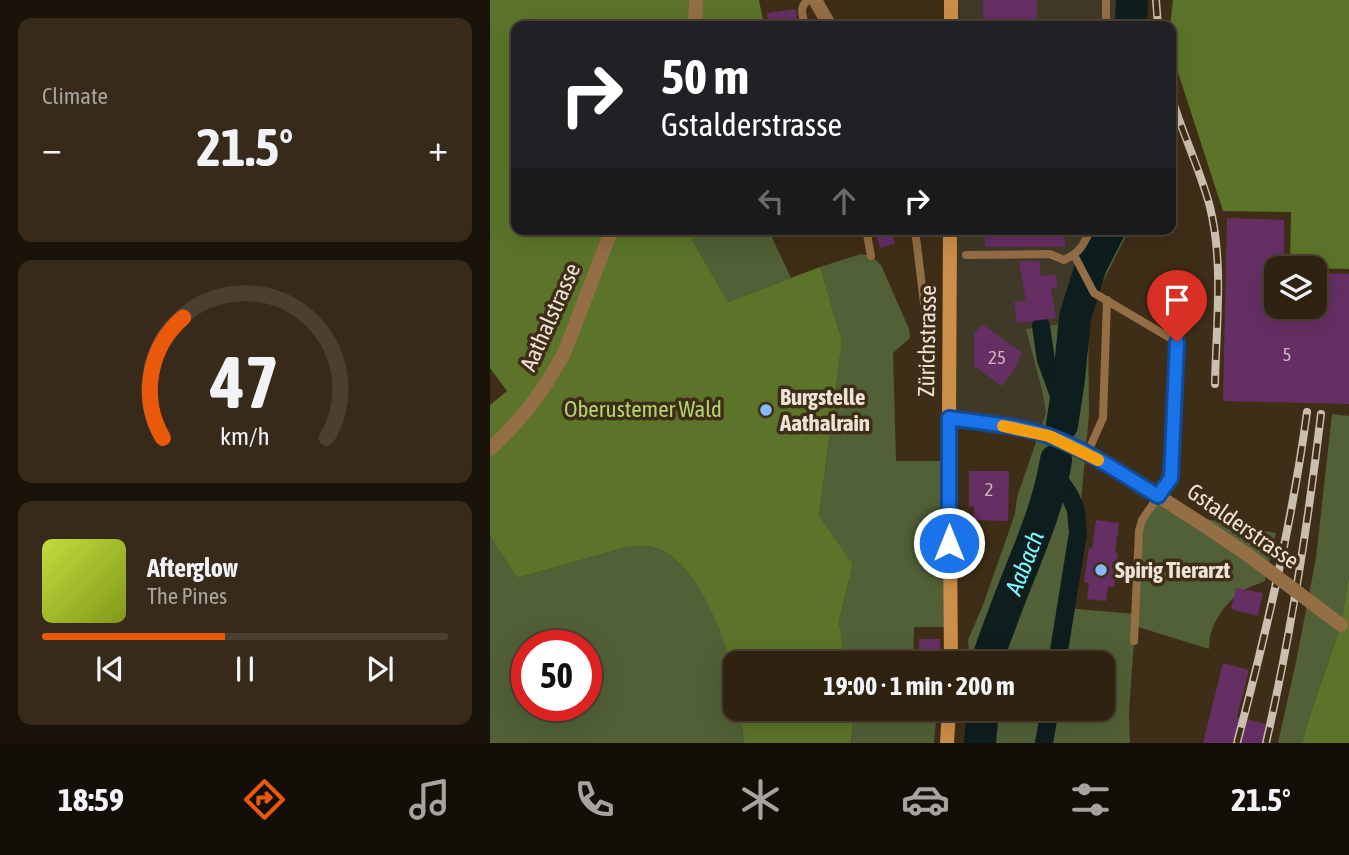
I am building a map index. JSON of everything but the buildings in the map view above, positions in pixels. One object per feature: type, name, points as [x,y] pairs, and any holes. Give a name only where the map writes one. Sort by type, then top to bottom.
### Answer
[{"type":"main road","points":[[951,0],[951,21]]},
{"type":"main road","name":"Zürichstrasse","points":[[950,235],[951,651]]},
{"type":"main road","points":[[947,743],[948,721]]},
{"type":"street","points":[[695,21],[696,0]]},
{"type":"street","points":[[815,0],[827,21]]},
{"type":"street","name":"Aathalstrasse","points":[[490,449],[537,398],[555,370],[565,351],[610,235]]},
{"type":"street","name":"Gstalderstrasse","points":[[949,418],[1026,430],[1049,436],[1087,454],[1158,496],[1248,555],[1345,626]]},
{"type":"lane","points":[[804,21],[802,9],[809,0]]},
{"type":"lane","points":[[1106,0],[1106,21]]},
{"type":"lane","points":[[867,235],[872,256]]},
{"type":"lane","points":[[916,235],[928,337]]},
{"type":"lane","points":[[1077,259],[1088,235]]},
{"type":"lane","points":[[966,255],[1050,254],[1064,260],[1077,259]]},
{"type":"lane","points":[[1077,259],[1094,293],[1177,342],[1171,478],[1143,520],[1139,531],[1134,641]]},
{"type":"lane","points":[[1087,454],[1103,418],[1107,300]]},
{"type":"shaded area","points":[[951,0],[1117,0],[1117,21],[951,21]]},
{"type":"shaded area","points":[[950,235],[1095,235],[1069,291],[1061,324],[1041,326],[1042,390],[1046,413],[1040,433],[949,418]]},
{"type":"green space","name":"Oberustemer Wald","points":[[490,0],[759,0],[763,21],[511,21],[511,235],[693,235],[692,240],[728,302],[820,267],[842,341],[819,516],[853,564],[839,621],[843,651],[728,651],[709,605],[686,570],[673,557],[647,546],[627,547],[517,578],[490,536],[490,405],[507,391],[490,368]]},
{"type":"green space","points":[[1117,0],[1143,0],[1141,21],[1117,21]]},
{"type":"green space","points":[[1173,0],[1349,0],[1349,269],[1327,269],[1327,256],[1290,256],[1291,212],[1223,211],[1176,66],[1176,21],[1171,21]]},
{"type":"green space","points":[[693,235],[771,235],[791,278],[728,302],[692,240]]},
{"type":"green space","points":[[1095,235],[1127,235],[1088,312],[1089,415],[1078,533],[1066,608],[1135,614],[1139,531],[1158,496],[1191,516],[1276,533],[1265,581],[1247,588],[1226,605],[1217,618],[1209,649],[1135,626],[1129,712],[1130,743],[966,743],[967,721],[1115,721],[1115,651],[969,651],[968,640],[1015,514],[1017,497],[1046,413],[1026,329],[1061,324],[1069,291]]},
{"type":"green space","points":[[861,254],[871,256],[881,265],[909,329],[910,338],[893,353],[896,461],[949,461],[950,627],[914,627],[913,651],[843,651],[839,621],[853,564],[819,516],[842,341],[820,267]]},
{"type":"green space","points":[[1332,414],[1349,416],[1349,575],[1341,625],[1302,743],[1278,743],[1316,558]]},
{"type":"green space","points":[[490,536],[517,578],[627,547],[647,546],[672,557],[698,586],[726,643],[729,651],[723,651],[723,721],[741,721],[744,743],[490,743]]},
{"type":"green space","points":[[1349,575],[1349,743],[1302,743],[1341,625]]},
{"type":"green space","points":[[741,721],[853,721],[851,743],[744,743]]},
{"type":"green space","points":[[853,721],[936,721],[934,743],[851,743]]},
{"type":"waterway","name":"Aabach","points":[[1131,21],[1132,0]]},
{"type":"waterway","name":"Aabach","points":[[1062,425],[1075,317],[1091,266],[1107,235]]},
{"type":"waterway","points":[[1041,326],[1046,360],[1065,412]]},
{"type":"waterway","name":"Aabach","points":[[991,651],[1041,518],[1056,460]]},
{"type":"waterway","points":[[1054,472],[1076,510],[1078,533],[1059,651]]},
{"type":"waterway","name":"Aabach","points":[[980,743],[982,721]]},
{"type":"waterway","points":[[1044,743],[1048,721]]},
{"type":"railway","points":[[1156,0],[1158,21]]},
{"type":"railway","points":[[1176,111],[1206,193],[1214,229],[1218,295],[1215,384]]},
{"type":"railway","points":[[1237,743],[1277,579],[1307,412]]},
{"type":"railway","points":[[1266,743],[1298,579],[1321,414]]},
{"type":"slow traffic","points":[[1003,426],[1049,436],[1098,460]]},
{"type":"place","name":"Burgstelle Aathalrain","points":[[766,410]]},
{"type":"place","name":"Spirig Tierarzt","points":[[1101,570]]},
{"type":"route","points":[[949,543],[949,418],[1049,436],[1087,454],[1158,496],[1171,478],[1177,342]]}]
